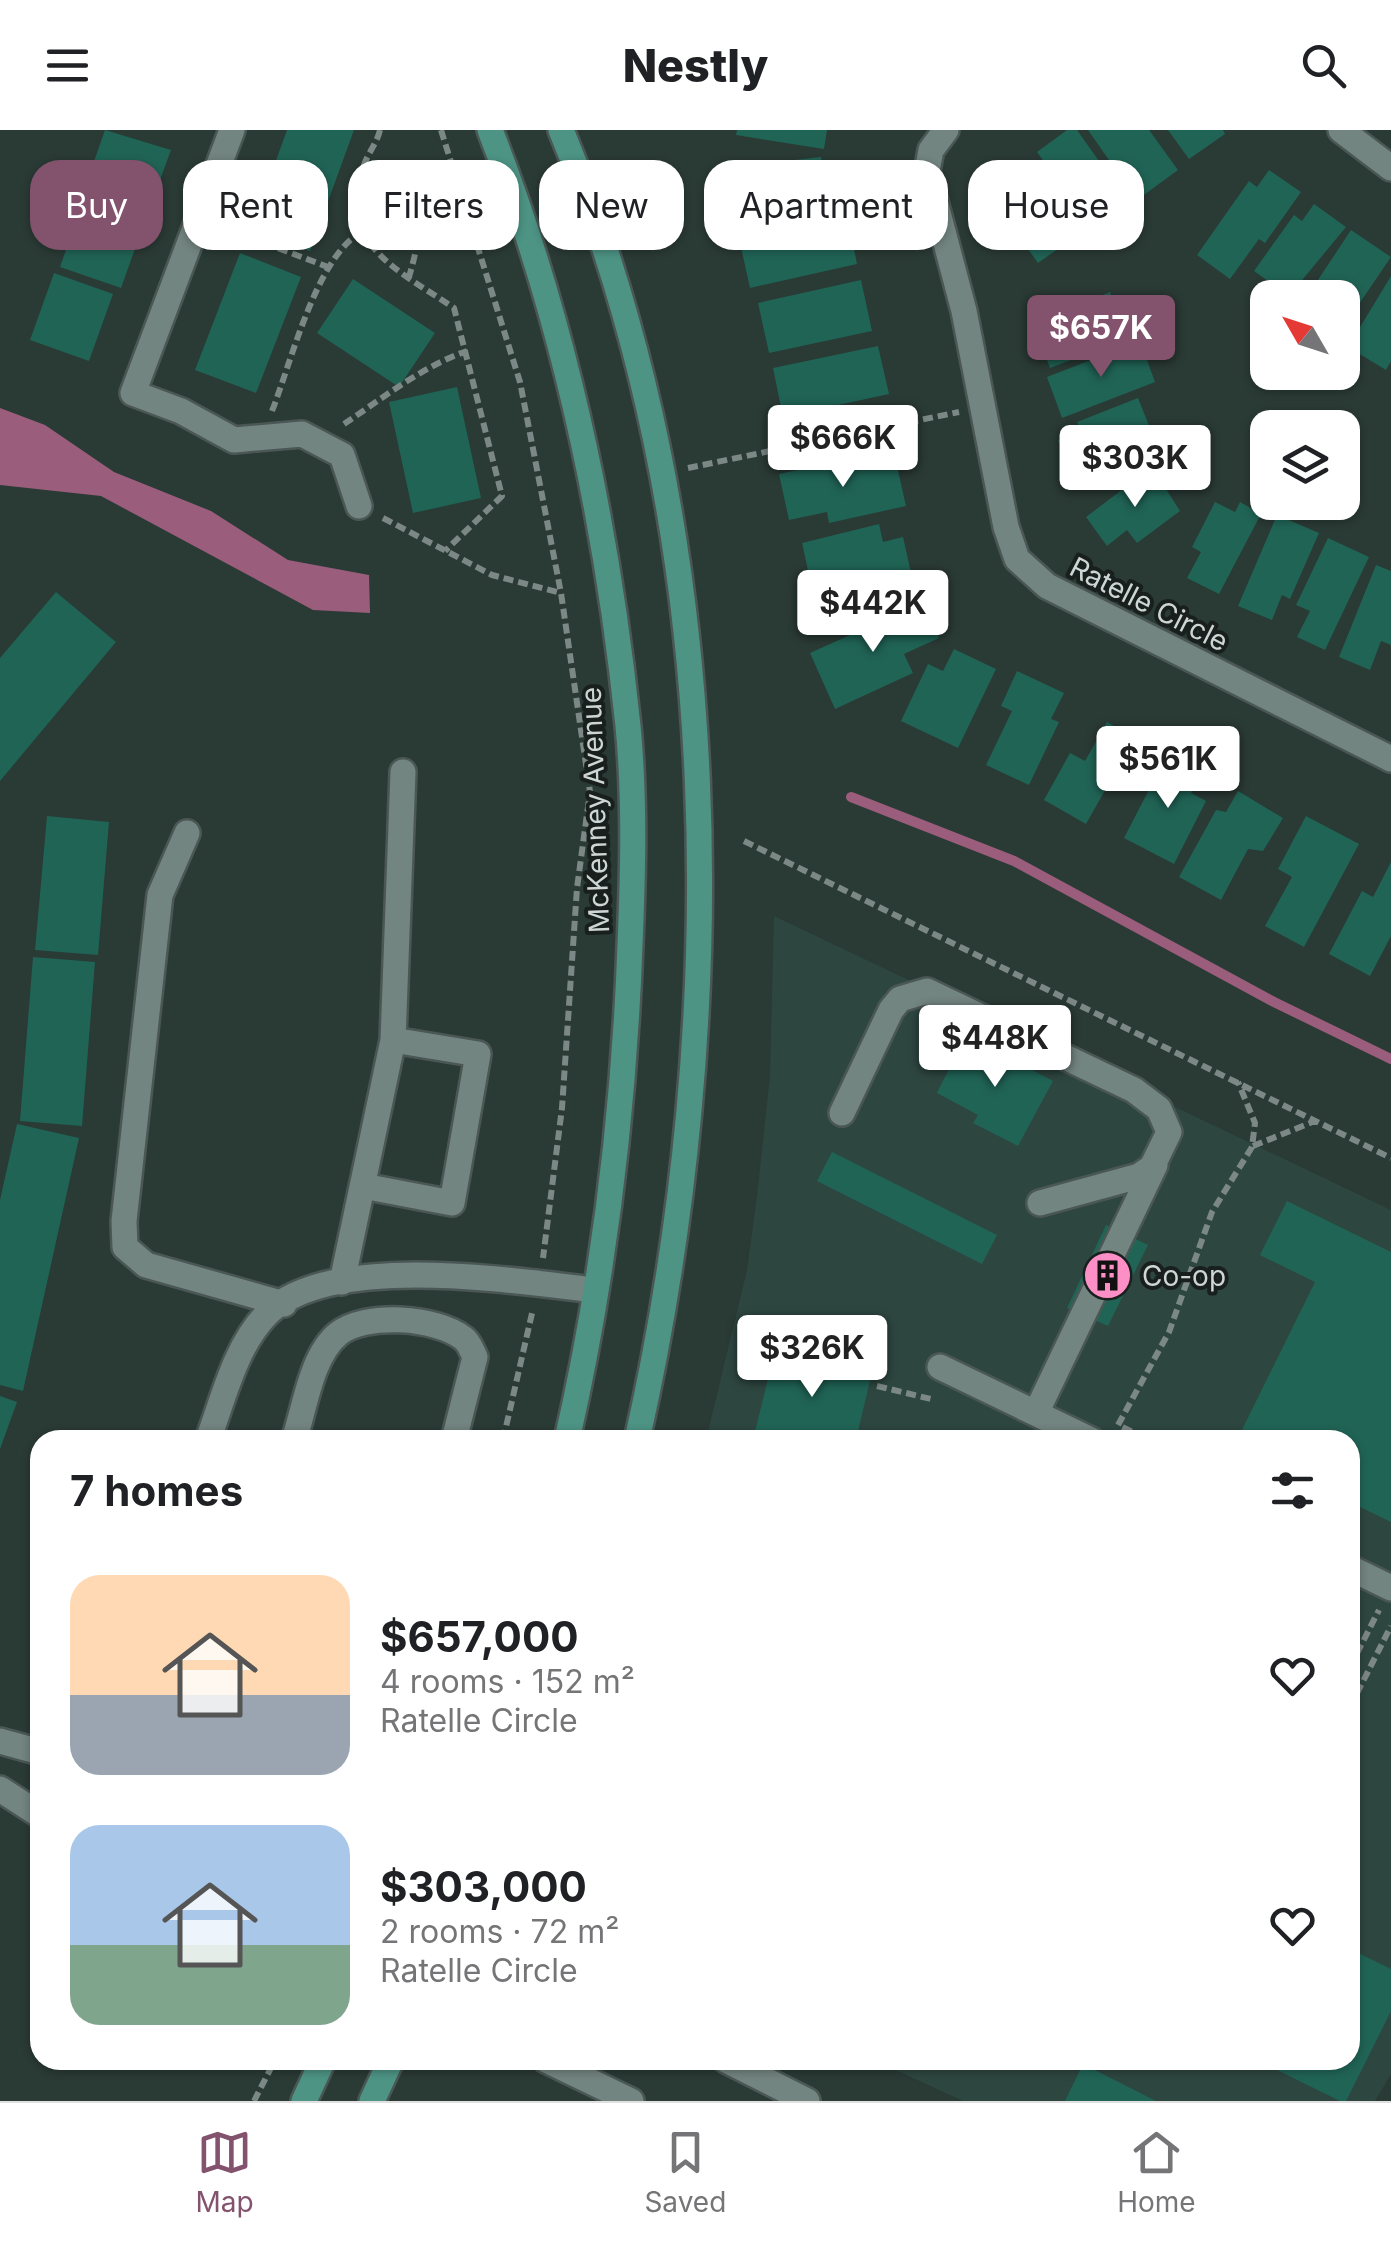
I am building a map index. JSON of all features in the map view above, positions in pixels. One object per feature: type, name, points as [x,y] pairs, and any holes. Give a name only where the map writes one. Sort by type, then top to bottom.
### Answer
[{"type":"main road","name":"McKenney Avenue","points":[[490,130],[540,274],[579,428],[608,573],[628,729],[632,888],[626,1049],[610,1206],[569,1430]]},
{"type":"main road","points":[[561,130],[616,293],[654,444],[680,594],[696,758],[699,856],[692,1074],[664,1304],[640,1430]]},
{"type":"main road","points":[[304,2101],[319,2070]]},
{"type":"main road","points":[[372,2101],[386,2070]]},
{"type":"street","points":[[221,160],[232,130]]},
{"type":"street","name":"Ratelle Circle","points":[[946,130],[931,150],[928,171],[984,404],[1010,542],[1028,573],[1391,759]]},
{"type":"street","points":[[1342,130],[1391,168]]},
{"type":"street","points":[[188,250],[133,393],[181,411],[234,440],[302,434],[342,456],[359,506]]},
{"type":"street","points":[[342,1282],[393,1040],[403,772]]},
{"type":"street","points":[[187,833],[160,894],[124,1220],[125,1247],[146,1266],[284,1304]]},
{"type":"street","points":[[842,1112],[891,1010],[900,999],[927,991],[1148,1098],[1165,1119],[1169,1132],[1164,1148],[1036,1413]]},
{"type":"street","points":[[363,1186],[452,1203],[478,1054],[393,1040]]},
{"type":"street","points":[[1040,1203],[1139,1176],[1164,1148]]},
{"type":"street","points":[[212,1430],[238,1360],[267,1314],[307,1290],[375,1274],[595,1290]]},
{"type":"street","points":[[297,1430],[321,1357],[339,1333],[392,1318],[441,1328],[466,1339],[475,1357],[457,1430]]},
{"type":"street","points":[[940,1366],[1071,1430]]},
{"type":"street","points":[[1360,1577],[1385,1598]]},
{"type":"street","points":[[0,1740],[30,1749]]},
{"type":"street","points":[[0,1789],[30,1808]]},
{"type":"street","points":[[567,2070],[631,2101]]},
{"type":"street","points":[[746,2070],[806,2101]]},
{"type":"path","points":[[365,160],[380,130]]},
{"type":"path","points":[[441,130],[520,382],[561,594],[590,792],[577,888],[562,1108],[546,1246]]},
{"type":"path","points":[[262,438],[328,267],[348,239]]},
{"type":"path","points":[[283,250],[328,267]]},
{"type":"path","points":[[376,250],[386,262],[454,308],[502,496],[445,551]]},
{"type":"path","points":[[409,277],[414,250]]},
{"type":"path","points":[[317,442],[390,398],[433,363],[467,351]]},
{"type":"path","points":[[688,468],[984,404]]},
{"type":"path","points":[[359,506],[492,575],[561,594]]},
{"type":"path","points":[[744,841],[1391,1158]]},
{"type":"path","points":[[1128,1430],[1118,1425],[1168,1332],[1212,1212],[1252,1147],[1255,1122],[1238,1082]]},
{"type":"path","points":[[1252,1147],[1316,1121]]},
{"type":"path","points":[[506,1430],[529,1340]]},
{"type":"path","points":[[878,1386],[941,1402]]},
{"type":"path","points":[[1360,1648],[1385,1598]]},
{"type":"path","points":[[1360,1687],[1391,1626]]},
{"type":"path","points":[[254,2101],[269,2070]]},
{"type":"shaded area","points":[[0,408],[45,425],[114,472],[211,511],[288,560],[369,575],[370,613],[313,610],[101,496],[0,485]]},
{"type":"shaded area","points":[[774,916],[1391,1210],[1391,2074],[1375,2101],[963,2101],[896,2070],[1360,2070],[1360,1430],[708,1430],[747,1270],[770,1075]]},
{"type":"building","points":[[105,130],[171,150],[163,172],[163,160],[94,160]]},
{"type":"building","points":[[287,130],[354,130],[328,202],[328,160],[276,160]]},
{"type":"building","points":[[737,130],[827,130],[824,149],[736,135]]},
{"type":"building","points":[[1067,130],[1077,130],[1098,160],[1043,160],[1037,152]]},
{"type":"building","points":[[1088,130],[1149,130],[1178,170],[1144,195],[1144,160],[1109,160]]},
{"type":"building","points":[[1168,130],[1223,130],[1225,134],[1189,159]]},
{"type":"building","points":[[1269,170],[1301,192],[1265,243],[1259,239],[1230,279],[1197,255],[1249,181],[1257,187]]},
{"type":"building","points":[[1314,204],[1346,227],[1302,280],[1267,280],[1254,271],[1294,215],[1302,221]]},
{"type":"building","points":[[1351,230],[1391,257],[1360,303],[1360,280],[1318,280]]},
{"type":"building","points":[[66,250],[135,250],[121,288],[60,267]]},
{"type":"building","points":[[742,250],[854,250],[857,264],[750,288]]},
{"type":"building","points":[[1029,250],[1056,250],[1038,263]]},
{"type":"building","points":[[240,253],[301,277],[256,393],[195,370]]},
{"type":"building","points":[[54,273],[113,294],[89,361],[30,340]]},
{"type":"building","points":[[1391,276],[1391,361],[1386,370],[1360,354],[1360,327]]},
{"type":"building","points":[[353,279],[435,333],[399,387],[317,333]]},
{"type":"building","points":[[861,280],[872,331],[769,353],[758,303]]},
{"type":"building","points":[[1110,292],[1114,303],[1122,300],[1136,335],[1050,368],[1037,333],[1061,323],[1057,313]]},
{"type":"building","points":[[1140,341],[1155,382],[1062,418],[1047,377]]},
{"type":"building","points":[[878,346],[889,394],[783,417],[773,368]]},
{"type":"building","points":[[457,387],[481,498],[413,513],[389,402]]},
{"type":"building","points":[[1138,398],[1156,443],[1071,475],[1058,440],[1081,431],[1077,422]]},
{"type":"building","points":[[869,455],[872,467],[896,462],[906,506],[829,523],[827,512],[789,520],[779,474]]},
{"type":"building","points":[[1152,467],[1180,511],[1137,543],[1127,530],[1107,546],[1086,517]]},
{"type":"building","points":[[1215,502],[1235,512],[1240,502],[1250,508],[1250,520],[1258,520],[1219,594],[1187,578],[1201,552],[1192,547]]},
{"type":"building","points":[[1275,520],[1289,520],[1319,533],[1290,599],[1282,595],[1272,620],[1238,606]]},
{"type":"building","points":[[879,524],[883,542],[903,537],[912,577],[870,587],[869,579],[813,593],[802,543]]},
{"type":"building","points":[[1328,538],[1369,557],[1325,650],[1297,637],[1310,611],[1296,605]]},
{"type":"building","points":[[1376,565],[1391,571],[1391,645],[1381,641],[1370,670],[1339,657]]},
{"type":"building","points":[[56,592],[116,642],[0,781],[0,658]]},
{"type":"building","points":[[923,602],[939,638],[904,654],[913,673],[835,709],[810,653]]},
{"type":"building","points":[[954,649],[996,669],[958,748],[901,721],[928,664],[943,671]]},
{"type":"building","points":[[1017,671],[1064,693],[1051,719],[1059,722],[1029,785],[986,765],[1012,711],[1001,706]]},
{"type":"building","points":[[1107,722],[1148,745],[1129,778],[1113,776],[1086,824],[1044,800],[1070,753],[1085,761]]},
{"type":"building","points":[[1168,753],[1202,771],[1191,793],[1206,801],[1174,864],[1124,838]]},
{"type":"building","points":[[1238,791],[1283,818],[1263,851],[1248,849],[1221,900],[1179,877],[1216,810],[1226,812]]},
{"type":"building","points":[[47,816],[109,822],[98,955],[35,950]]},
{"type":"building","points":[[1306,816],[1359,844],[1304,947],[1265,926],[1292,877],[1278,869]]},
{"type":"building","points":[[1391,862],[1391,936],[1370,976],[1329,954],[1362,891],[1373,897]]},
{"type":"building","points":[[33,957],[95,962],[82,1126],[20,1121]]},
{"type":"building","points":[[966,1035],[1053,1081],[1018,1146],[973,1123],[978,1115],[937,1093]]},
{"type":"building","points":[[17,1124],[79,1138],[23,1391],[0,1385],[0,1200]]},
{"type":"building","points":[[832,1152],[997,1235],[982,1264],[817,1181]]},
{"type":"building","name":"Co-op","points":[[1287,1201],[1391,1252],[1391,1522],[1360,1507],[1360,1430],[1242,1430],[1315,1282],[1260,1255]]},
{"type":"building","name":"Co-op","points":[[1106,1225],[1148,1245],[1108,1326],[1067,1308]]},
{"type":"building","points":[[775,1350],[872,1372],[858,1430],[755,1430]]},
{"type":"building","points":[[0,1396],[17,1402],[0,1449]]},
{"type":"building","points":[[1360,1954],[1391,1969],[1391,2011],[1346,2101],[1277,2070],[1360,2070]]},
{"type":"building","points":[[1080,2070],[1095,2070],[1156,2101],[1065,2101]]},
{"type":"waterway","points":[[851,797],[1014,861],[1274,1002],[1391,1059]]},
{"type":"place","name":"Co-op","points":[[1107,1276]]}]
